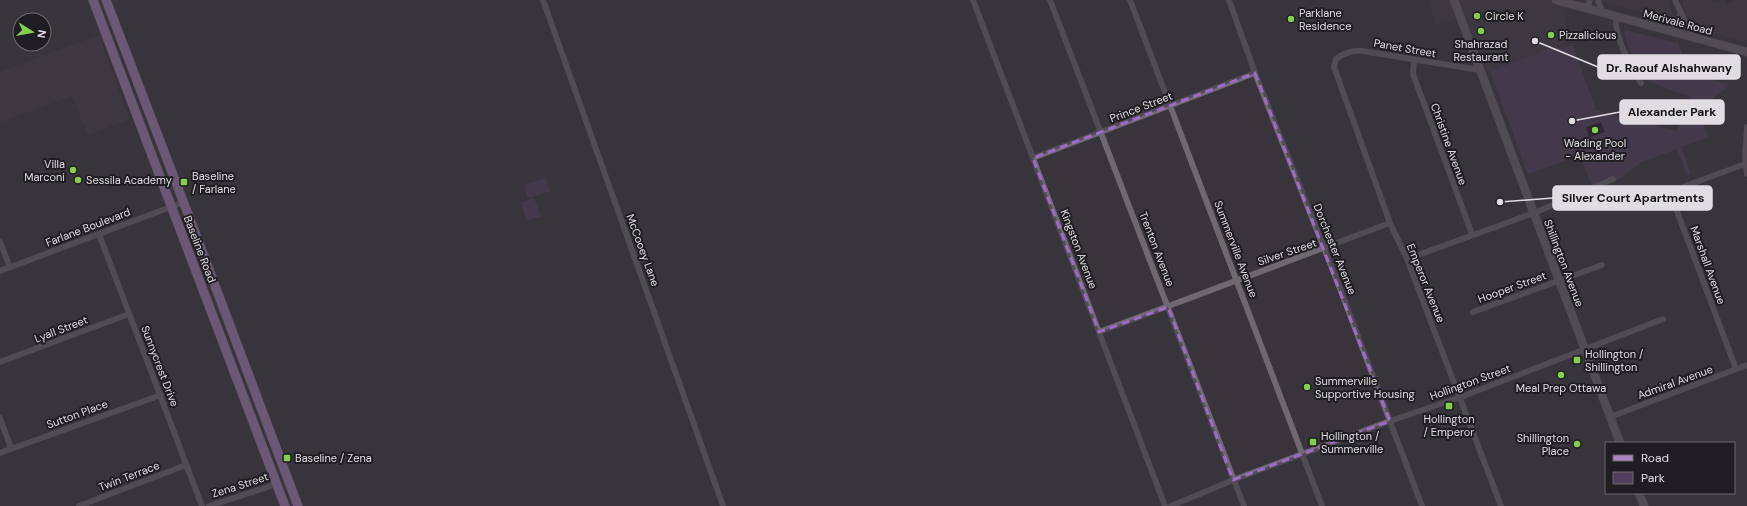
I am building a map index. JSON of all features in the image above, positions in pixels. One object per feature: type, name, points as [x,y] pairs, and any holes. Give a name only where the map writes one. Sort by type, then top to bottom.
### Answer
[{"type":"main road","name":"Baseline Road","points":[[93,0],[286,506]]},
{"type":"main road","name":"Baseline Road","points":[[106,0],[184,202],[298,506]]},
{"type":"main road","points":[[103,27],[114,22]]},
{"type":"street","name":"McCooey Lane","points":[[543,0],[722,506]]},
{"type":"street","name":"Kingston Avenue","points":[[973,0],[1165,506]]},
{"type":"street","name":"Trenton Avenue","points":[[1050,0],[1244,506]]},
{"type":"street","name":"Summerville Avenue","points":[[1130,0],[1322,506]]},
{"type":"street","name":"Dorchester Avenue","points":[[1229,0],[1255,73],[1422,506]]},
{"type":"street","name":"Shillington Avenue","points":[[1454,0],[1620,442]]},
{"type":"street","name":"Merivale Road","points":[[1556,0],[1589,4],[1602,12],[1747,52]]},
{"type":"street","points":[[1598,0],[1602,12]]},
{"type":"street","points":[[1675,0],[1680,14],[1693,38]]},
{"type":"street","points":[[1668,31],[1678,23],[1680,14]]},
{"type":"street","points":[[1616,16],[1615,25],[1617,32],[1632,69],[1641,83]]},
{"type":"street","name":"Panet Street","points":[[1334,66],[1336,59],[1355,50],[1480,70]]},
{"type":"street","name":"Christine Avenue","points":[[1414,60],[1413,74],[1472,234]]},
{"type":"street","name":"Emperor Avenue","points":[[1334,66],[1390,223],[1407,259],[1501,506]]},
{"type":"street","name":"Prince Street","points":[[1033,158],[1255,73]]},
{"type":"street","points":[[1747,127],[1745,164],[1747,174]]},
{"type":"street","name":"Marshall Avenue","points":[[1736,370],[1674,197],[1680,188],[1745,164]]},
{"type":"street","points":[[1407,259],[1472,234],[1534,213],[1614,179]]},
{"type":"street","name":"Farlane Boulevard","points":[[0,271],[184,202]]},
{"type":"street","name":"Silver Street","points":[[1099,332],[1236,280],[1324,250],[1390,223]]},
{"type":"street","name":"Sunnycrest Drive","points":[[99,234],[202,506]]},
{"type":"street","points":[[0,242],[10,267]]},
{"type":"street","name":"Hooper Street","points":[[1473,312],[1602,265]]},
{"type":"street","name":"Lyall Street","points":[[0,362],[129,314]]},
{"type":"street","name":"Hollington Street","points":[[1171,506],[1233,480],[1390,421],[1460,397],[1663,319]]},
{"type":"street","name":"Admiral Avenue","points":[[1610,417],[1747,365]]},
{"type":"street","name":"Sutton Place","points":[[0,452],[161,395]]},
{"type":"street","points":[[0,418],[11,448]]},
{"type":"street","name":"Twin Terrace","points":[[79,506],[186,465]]},
{"type":"street","name":"Zena Street","points":[[209,506],[277,484]]},
{"type":"street","points":[[1639,494],[1644,506]]},
{"type":"highlighted area","points":[[1255,73],[1390,421],[1233,480],[1168,307],[1099,332],[1033,158]]},
{"type":"shaded area","points":[[1428,0],[1565,0],[1563,11],[1570,40],[1558,47],[1551,48],[1487,72],[1465,16],[1437,26]]},
{"type":"shaded area","points":[[1594,0],[1668,0],[1674,18],[1672,20]]},
{"type":"shaded area","points":[[1685,0],[1713,0],[1714,2],[1725,0],[1727,4],[1736,0],[1747,0],[1747,43],[1690,26],[1681,2]]},
{"type":"shaded area","points":[[99,35],[129,119],[88,135],[72,96],[0,122],[0,72]]},
{"type":"shaded area","name":"Wading Pool - Alexander","points":[[1601,122],[1605,132],[1589,138],[1586,127]]},
{"type":"green space","points":[[1624,30],[1678,43],[1685,59],[1698,72],[1719,82],[1728,83],[1728,86],[1711,100],[1714,109],[1711,118],[1701,118],[1708,137],[1681,147],[1691,174],[1687,175],[1677,149],[1642,162],[1618,180],[1593,189],[1580,155],[1528,174],[1490,71],[1551,48],[1573,46],[1596,110],[1677,131],[1690,101],[1688,95],[1659,85],[1646,78],[1637,65],[1627,42]]},
{"type":"green space","points":[[545,178],[550,191],[528,198],[524,185]]},
{"type":"green space","points":[[534,198],[541,216],[527,221],[521,202]]},
{"type":"place","name":"Circle K","points":[[1477,16]]},
{"type":"place","name":"Parklane Residence","points":[[1291,19]]},
{"type":"place","name":"Shahrazad Restaurant","points":[[1481,31]]},
{"type":"place","name":"Pizzalicious","points":[[1551,35]]},
{"type":"place","name":"Dr. Raouf Alshahwany","points":[[1535,41]]},
{"type":"place","name":"Alexander Park","points":[[1572,121]]},
{"type":"place","name":"Wading Pool - Alexander","points":[[1595,130]]},
{"type":"place","name":"Villa Marconi","points":[[73,170]]},
{"type":"place","name":"Sessila Academy","points":[[78,180]]},
{"type":"place","name":"Baseline / Farlane","points":[[184,182]]},
{"type":"place","name":"Silver Court Apartments","points":[[1500,202]]},
{"type":"place","name":"Hollington / Shillington","points":[[1577,360]]},
{"type":"place","name":"Meal Prep Ottawa","points":[[1561,375]]},
{"type":"place","name":"Summerville Supportive Housing","points":[[1307,387]]},
{"type":"place","name":"Hollington / Emperor","points":[[1449,406]]},
{"type":"place","name":"Hollington / Summerville","points":[[1313,442]]},
{"type":"place","name":"Shillington Place","points":[[1577,444]]},
{"type":"place","name":"Baseline / Zena","points":[[287,458]]}]
